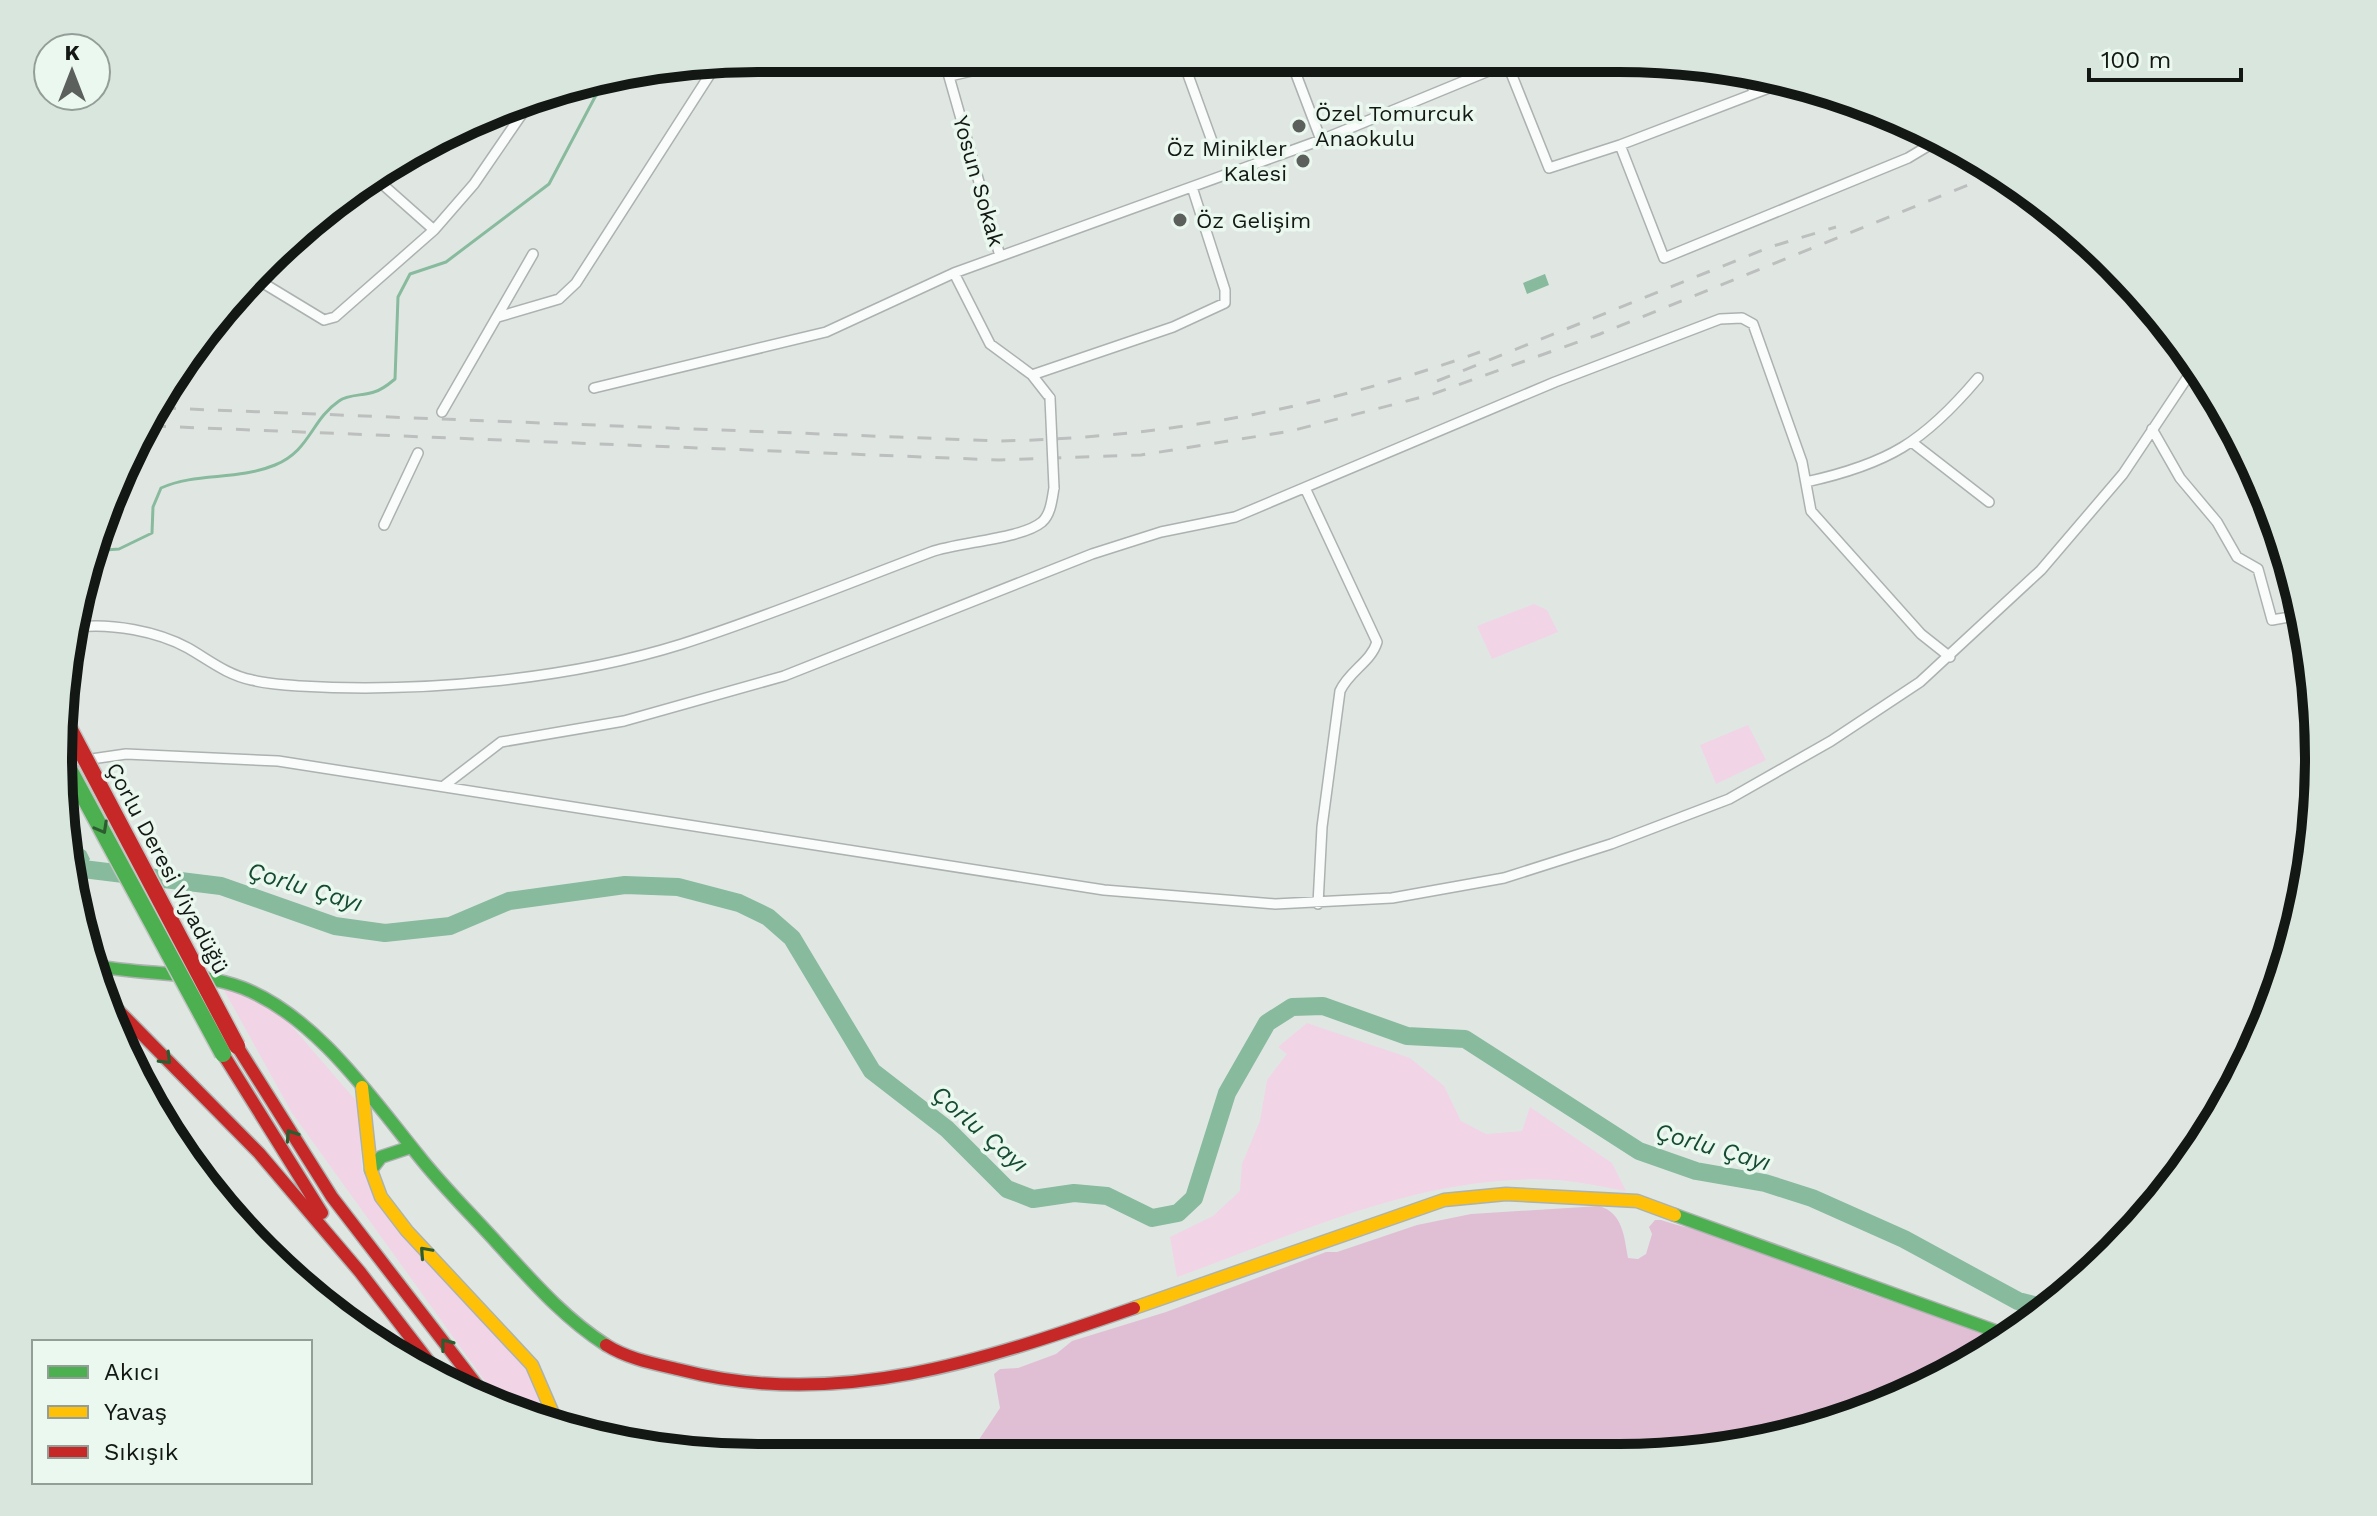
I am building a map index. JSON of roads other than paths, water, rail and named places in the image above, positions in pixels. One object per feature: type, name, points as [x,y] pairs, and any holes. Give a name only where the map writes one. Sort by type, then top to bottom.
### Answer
[{"type":"main road","name":"Çorlu Deresi Viyadüğü","points":[[72,736],[230,1050]]},
{"type":"main road","name":"Çorlu Deresi Viyadüğü","points":[[72,777],[230,1050]]},
{"type":"main road","points":[[105,968],[118,972],[213,978],[260,996],[282,1010],[362,1087],[411,1147],[567,1319],[613,1350],[682,1372],[816,1387],[876,1384],[950,1370],[1444,1200],[1506,1194],[1637,1201],[1995,1331]]},
{"type":"main road","points":[[121,1013],[259,1153],[360,1272],[426,1358]]},
{"type":"main road","points":[[230,1050],[360,1272]]},
{"type":"main road","points":[[230,1050],[332,1197],[475,1382]]},
{"type":"main road","points":[[362,1087],[371,1170],[381,1197],[407,1231],[532,1365],[553,1413]]},
{"type":"main road","points":[[371,1170],[381,1157],[411,1147]]},
{"type":"street","name":"Yosun Sokak","points":[[949,72],[1000,256]]},
{"type":"street","points":[[950,76],[967,72]]},
{"type":"street","points":[[1187,72],[1212,141]]},
{"type":"street","points":[[1295,72],[1321,140]]},
{"type":"street","points":[[594,388],[826,332],[954,273],[1321,140],[1485,72]]},
{"type":"street","points":[[1511,72],[1549,168],[1620,145],[1768,88]]},
{"type":"street","points":[[498,317],[559,299],[576,283],[711,73]]},
{"type":"street","points":[[1751,85],[1755,93]]},
{"type":"street","points":[[263,283],[324,320],[335,317],[434,230],[474,184],[522,114]]},
{"type":"street","points":[[1620,145],[1664,258],[1908,158],[1928,146]]},
{"type":"street","points":[[383,184],[434,230]]},
{"type":"street","points":[[1032,375],[1173,327],[1225,303],[1225,290],[1192,187]]},
{"type":"street","points":[[442,412],[533,254]]},
{"type":"street","points":[[85,626],[99,625],[155,636],[186,647],[219,668],[252,680],[295,686],[411,688],[561,672],[679,645],[940,549],[1010,534],[1042,522],[1051,506],[1054,488],[1050,398],[1032,375],[990,344],[954,273]]},
{"type":"street","points":[[445,785],[501,742],[624,721],[784,676],[1092,554],[1161,532],[1235,517],[1306,490],[1555,382],[1720,319],[1742,318],[1753,324],[1806,482],[1811,511],[1921,634],[1950,657]]},
{"type":"street","points":[[72,761],[126,754],[278,761],[1104,890],[1318,904],[1392,898],[1504,878],[1611,844],[1729,799],[1831,741],[1920,682],[2041,570],[2123,474],[2188,376]]},
{"type":"street","points":[[1806,482],[1849,473],[1902,451],[1947,415],[1978,378]]},
{"type":"street","points":[[2152,429],[2180,478],[2217,522],[2237,557],[2258,569],[2272,620],[2290,617]]},
{"type":"street","points":[[1913,443],[1989,502]]},
{"type":"street","points":[[384,525],[418,453]]},
{"type":"street","points":[[1306,490],[1377,642],[1370,656],[1348,675],[1340,691],[1322,827],[1318,904]]},
{"type":"waterway","points":[[104,550],[119,549],[152,533],[153,507],[161,488],[275,465],[296,452],[322,417],[339,401],[377,391],[395,379],[398,297],[410,274],[446,262],[549,184],[601,90]]},
{"type":"waterway","name":"Çorlu Çayı","points":[[81,869],[221,886],[335,926],[385,933],[450,926],[509,901],[625,885],[678,887],[739,903],[768,917],[792,938],[872,1071],[947,1129],[1007,1189],[1033,1199],[1074,1193],[1107,1196],[1152,1218],[1178,1213],[1194,1198],[1227,1093],[1267,1023],[1292,1007],[1323,1006],[1407,1036],[1465,1039],[1639,1151],[1696,1171],[1765,1183],[1812,1198],[1904,1239],[2018,1301],[2033,1305]]},
{"type":"railway","points":[[158,426],[999,460],[1141,455],[1291,431],[1430,395],[1600,334],[1985,178]]},
{"type":"railway","points":[[1437,381],[1770,247],[1836,227]]},
{"type":"railway","points":[[168,408],[999,441],[1061,439],[1183,426],[1303,404],[1422,372],[1480,352]]},
{"type":"place","name":"Özel Tomurcuk Anaokulu","points":[[1299,126]]},
{"type":"place","name":"Öz Minikler Kalesi","points":[[1303,161]]},
{"type":"place","name":"Öz Gelişim","points":[[1180,220]]}]
